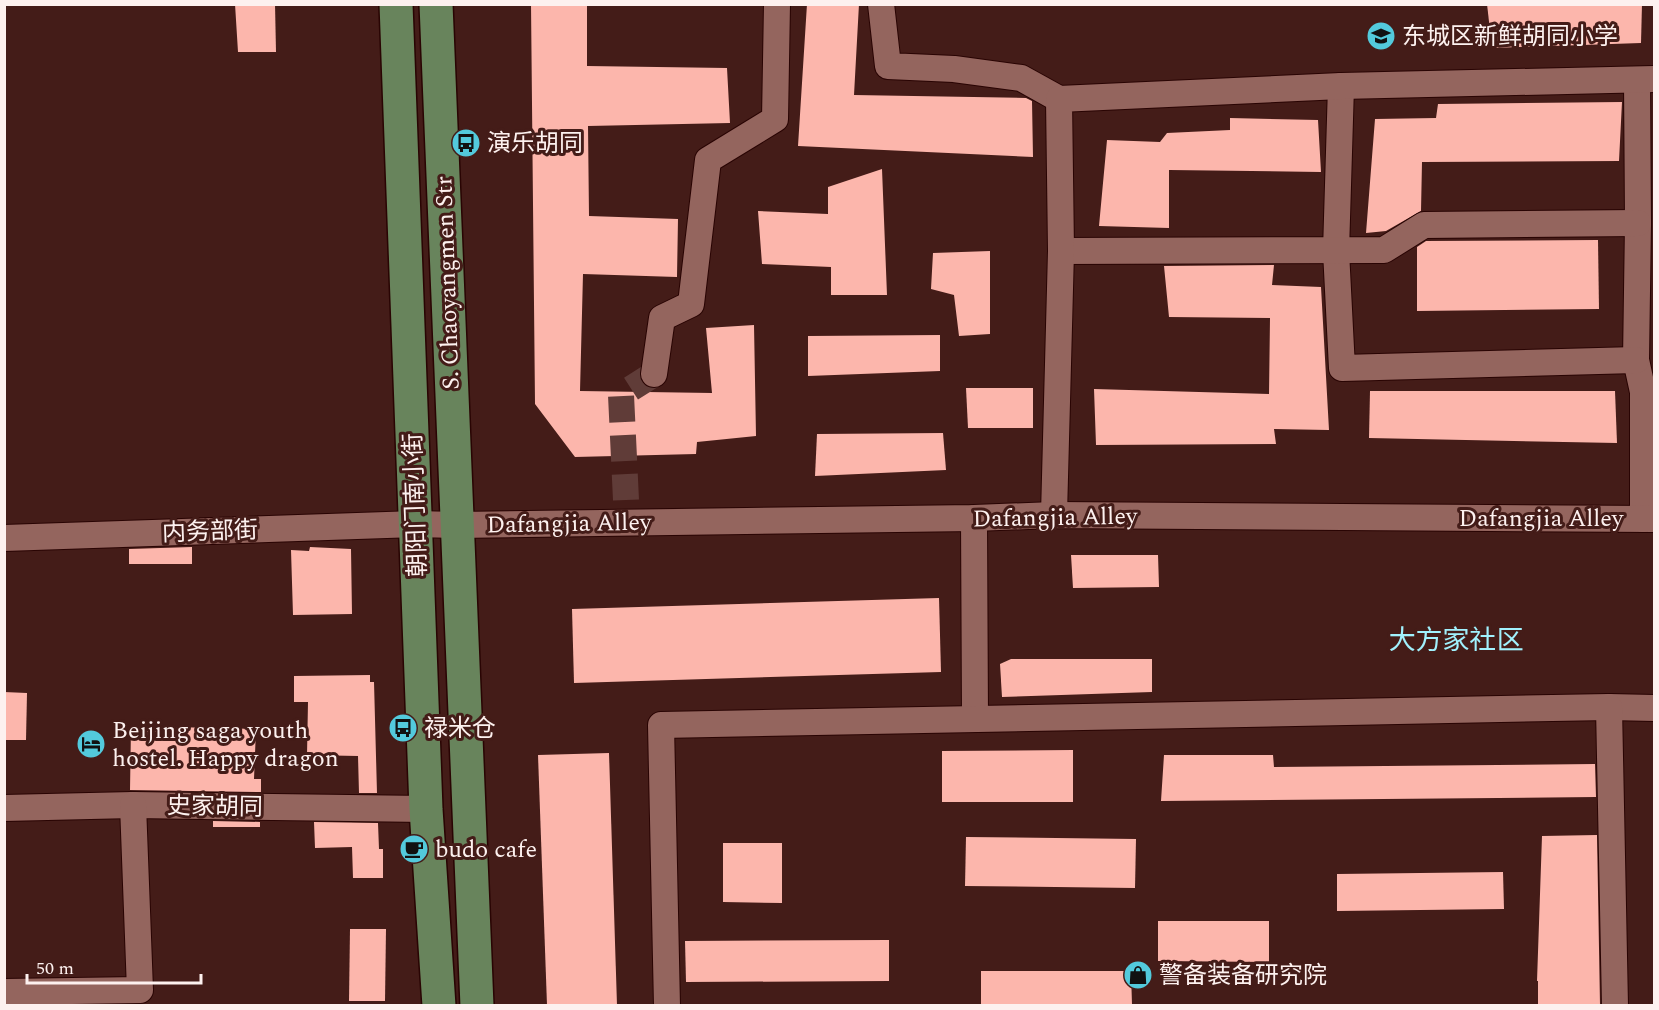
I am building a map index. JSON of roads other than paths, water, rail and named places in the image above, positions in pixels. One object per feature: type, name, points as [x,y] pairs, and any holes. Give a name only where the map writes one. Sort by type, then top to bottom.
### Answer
[{"type":"main road","name":"朝阳门南小街","points":[[396,4],[426,809],[439,1005]]},
{"type":"main road","name":"S. Chaoyangmen Str","points":[[436,4],[456,525]]},
{"type":"main road","name":"朝阳门南小街","points":[[456,525],[477,1005]]},
{"type":"street","points":[[654,374],[662,318],[691,304],[708,160],[775,119],[777,4]]},
{"type":"street","points":[[881,4],[888,66],[954,69],[1021,78],[1059,99],[1341,86],[1646,79],[1638,223],[1636,360],[1643,392],[1649,519]]},
{"type":"street","points":[[1341,86],[1336,251],[1342,368],[1636,360]]},
{"type":"street","points":[[1054,515],[1061,251],[1059,99]]},
{"type":"street","points":[[1061,251],[1384,250],[1424,225],[1638,223]]},
{"type":"street","name":"Dafangjia Alley","points":[[416,524],[456,525],[626,511],[974,518],[1054,515],[1649,519]]},
{"type":"street","points":[[974,518],[975,719]]},
{"type":"street","name":"内务部街","points":[[4,538],[416,524]]},
{"type":"street","points":[[1608,707],[1615,1005]]},
{"type":"street","points":[[667,1005],[661,725],[1654,708]]},
{"type":"street","points":[[4,992],[140,990],[133,806]]},
{"type":"street","name":"史家胡同","points":[[4,808],[133,806],[426,809]]},
{"type":"tunnel","points":[[626,500],[621,395],[654,374]]},
{"type":"place","name":"东城区新鲜胡同小学","points":[[1381,36]]},
{"type":"place","name":"演乐胡同","points":[[466,143]]},
{"type":"place","name":"禄米仓","points":[[403,728]]},
{"type":"place","name":"Beijing saga youth hostel. Happy dragon","points":[[91,744]]},
{"type":"place","name":"budo cafe","points":[[414,849]]},
{"type":"place","name":"警备装备研究院","points":[[1138,975]]},
{"type":"district","name":"大方家社区","points":[[1456,640]]}]
